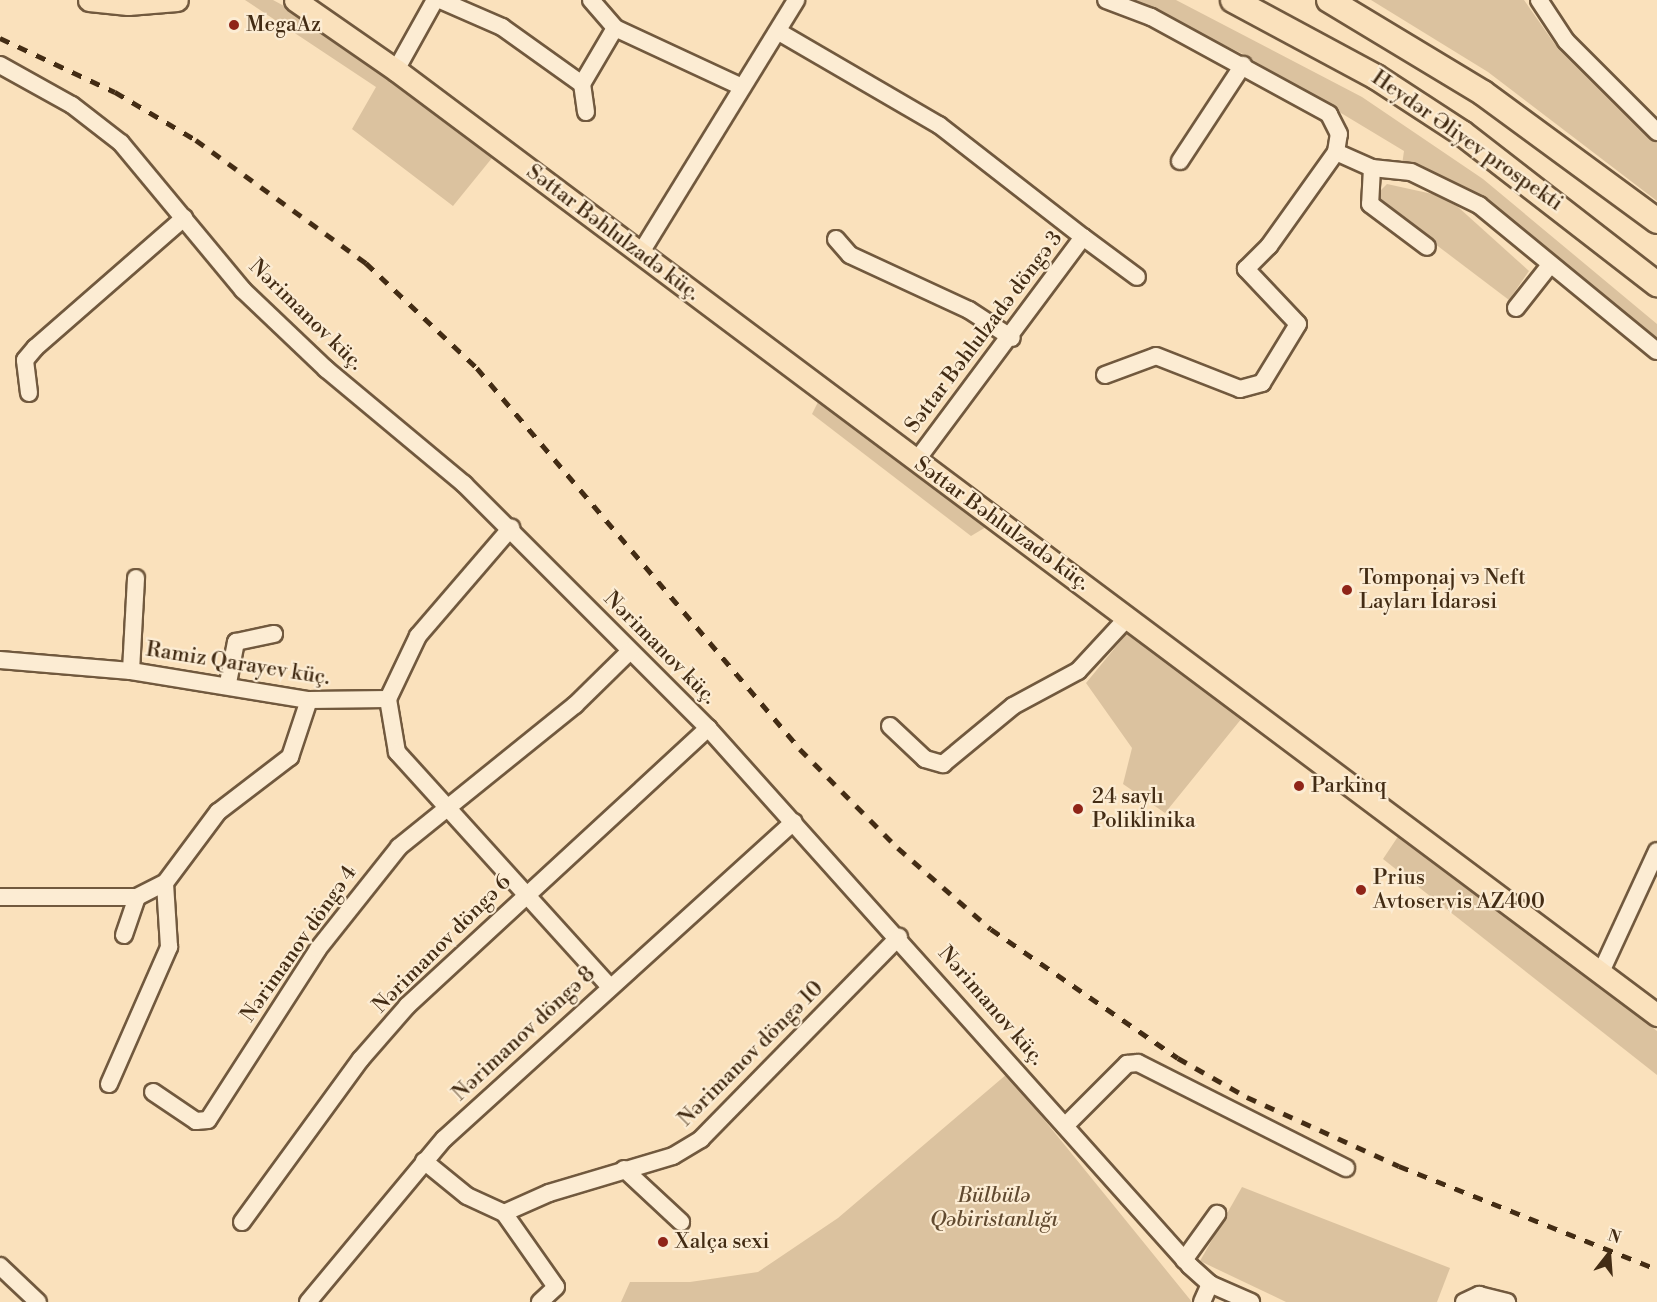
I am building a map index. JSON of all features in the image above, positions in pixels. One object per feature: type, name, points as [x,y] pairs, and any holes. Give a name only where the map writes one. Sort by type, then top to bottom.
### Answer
[{"type":"highway","name":"Heydər Əliyev prospekti","points":[[1233,0],[1366,72],[1462,133],[1657,284]]},
{"type":"highway","name":"Heydər Əliyev prospekti","points":[[1329,0],[1483,93],[1657,221]]},
{"type":"main road","points":[[89,0],[128,4],[177,0]]},
{"type":"main road","name":"Səttar Bəhlulzadə küç.","points":[[295,0],[396,70],[1657,1015]]},
{"type":"street","points":[[396,70],[437,0],[502,27],[582,84]]},
{"type":"street","points":[[591,0],[615,28],[742,87]]},
{"type":"street","points":[[640,254],[742,87],[779,32],[796,0]]},
{"type":"street","points":[[1105,375],[1156,356],[1240,389],[1262,383],[1298,324],[1246,269],[1269,246],[1336,152],[1340,134],[1329,114],[1243,65],[1106,0]]},
{"type":"street","points":[[1539,0],[1566,41],[1657,132]]},
{"type":"street","points":[[586,112],[582,84],[615,28]]},
{"type":"street","name":"Səttar Bəhlulzadə döngə 3","points":[[779,32],[939,125],[1083,237],[1012,338],[916,461]]},
{"type":"street","name":"Nərimanov küç.","points":[[0,65],[105,129],[287,332],[511,528],[708,728],[899,937],[1184,1260],[1210,1284],[1251,1302]]},
{"type":"street","points":[[1180,161],[1243,65]]},
{"type":"street","points":[[1336,152],[1372,168],[1411,172],[1479,205],[1657,351]]},
{"type":"street","points":[[1372,168],[1370,204],[1427,247]]},
{"type":"street","points":[[29,393],[25,360],[35,348],[184,218]]},
{"type":"street","points":[[1083,237],[1137,277]]},
{"type":"street","points":[[836,239],[850,255],[969,310],[1012,338]]},
{"type":"street","points":[[1516,308],[1550,265]]},
{"type":"street","points":[[511,528],[418,636],[388,699],[397,752],[609,986]]},
{"type":"street","points":[[132,671],[136,578]]},
{"type":"street","points":[[890,726],[925,759],[943,764],[1013,706],[1078,671],[1128,617]]},
{"type":"street","points":[[228,683],[236,642],[274,634]]},
{"type":"street","name":"Nərimanov döngə 4","points":[[153,1092],[196,1121],[208,1120],[351,902],[399,847],[574,705],[630,651]]},
{"type":"street","name":"Ramiz Qarayev küç.","points":[[0,660],[132,671],[228,683],[309,700],[388,699]]},
{"type":"street","points":[[0,897],[137,897],[165,883],[218,812],[291,758],[309,700]]},
{"type":"street","name":"Nərimanov döngə 6","points":[[242,1222],[361,1059],[525,892],[708,728]]},
{"type":"street","name":"Nərimanov döngə 8","points":[[308,1302],[424,1161],[609,986],[794,822]]},
{"type":"street","points":[[1601,972],[1657,851]]},
{"type":"street","points":[[109,1084],[169,947],[165,883]]},
{"type":"street","points":[[124,935],[137,897]]},
{"type":"street","name":"Nərimanov döngə 10","points":[[504,1213],[624,1169],[673,1156],[701,1139],[899,937]]},
{"type":"street","points":[[1065,1126],[1127,1064],[1138,1063],[1346,1168]]},
{"type":"street","points":[[424,1161],[467,1196],[504,1213],[556,1287],[540,1302]]},
{"type":"street","points":[[624,1169],[681,1222]]},
{"type":"street","points":[[1184,1260],[1217,1214]]},
{"type":"street","points":[[0,1266],[38,1302]]},
{"type":"street","points":[[1202,1302],[1210,1284]]},
{"type":"street","points":[[1464,1302],[1479,1295],[1507,1302]]},
{"type":"green space","points":[[245,0],[273,0],[299,14],[492,158],[453,206],[352,129],[376,87]]},
{"type":"green space","points":[[1129,0],[1176,0],[1362,97],[1483,179],[1657,324],[1657,342],[1558,260],[1402,165],[1404,151],[1243,54]]},
{"type":"green space","points":[[1371,0],[1524,0],[1554,43],[1657,139],[1657,201],[1488,72]]},
{"type":"green space","points":[[1387,184],[1437,195],[1458,207],[1529,271],[1509,300],[1381,203],[1378,193]]},
{"type":"green space","points":[[820,398],[986,527],[971,536],[812,414]]},
{"type":"green space","points":[[1128,632],[1242,718],[1165,813],[1123,784],[1132,748],[1086,683]]},
{"type":"green space","points":[[1401,832],[1657,1031],[1657,1075],[1383,859]]},
{"type":"green space","name":"Bülbülə Qəbiristanlığı","points":[[1007,1074],[1192,1302],[621,1302],[630,1282],[690,1282],[758,1272],[838,1218]]},
{"type":"green space","points":[[1242,1187],[1450,1268],[1437,1302],[1286,1302],[1200,1261]]},
{"type":"railway","points":[[0,38],[115,92],[196,140],[366,263],[477,368],[800,749],[898,848],[991,929],[1178,1058],[1247,1097],[1399,1166],[1657,1269]]},
{"type":"place","name":"MegaAz","points":[[234,25]]},
{"type":"place","name":"Tomponaj vэ Neft Layları İdarəsi","points":[[1347,590]]},
{"type":"place","name":"Parkinq","points":[[1299,786]]},
{"type":"place","name":"24 saylı Poliklinika","points":[[1078,809]]},
{"type":"place","name":"Prius Avtoservis AZ400","points":[[1361,890]]},
{"type":"place","name":"Xalça sexi","points":[[663,1242]]}]
